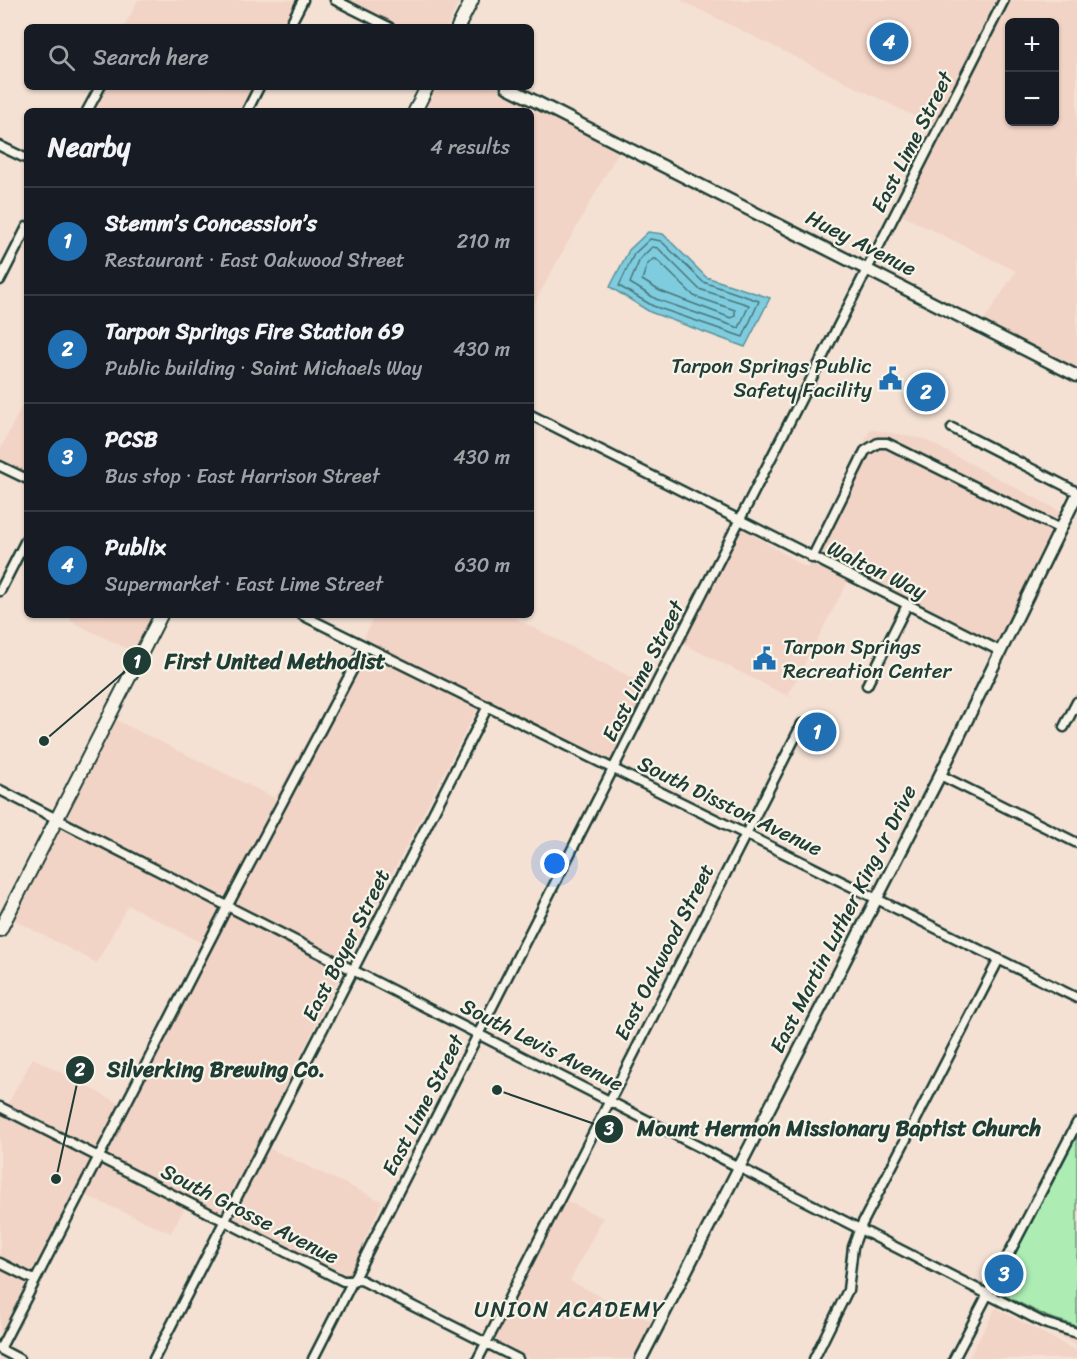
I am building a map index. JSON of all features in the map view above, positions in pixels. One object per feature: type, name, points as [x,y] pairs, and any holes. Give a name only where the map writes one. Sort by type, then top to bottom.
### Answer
[{"type":"main road","points":[[460,24],[472,0]]},
{"type":"main road","points":[[418,108],[426,90]]},
{"type":"main road","points":[[0,930],[159,618]]},
{"type":"street","points":[[291,24],[303,0]]},
{"type":"street","points":[[335,0],[383,24]]},
{"type":"street","name":"East Lime Street","points":[[313,1359],[1004,0]]},
{"type":"street","points":[[89,108],[98,90]]},
{"type":"street","points":[[248,108],[258,90]]},
{"type":"street","name":"Huey Avenue","points":[[513,90],[868,268],[1077,376]]},
{"type":"street","points":[[0,146],[24,158]]},
{"type":"street","points":[[0,280],[24,233]]},
{"type":"street","name":"Walton Way","points":[[534,418],[1000,651]]},
{"type":"street","points":[[952,428],[1077,494]]},
{"type":"street","points":[[812,558],[862,457],[871,446],[878,443],[887,443],[1060,529]]},
{"type":"street","points":[[0,466],[24,478]]},
{"type":"street","name":"East Martin Luther King Jr Drive","points":[[641,1359],[939,775],[1077,494]]},
{"type":"street","points":[[0,591],[24,544]]},
{"type":"street","points":[[867,685],[907,605]]},
{"type":"street","name":"South Disston Avenue","points":[[308,618],[1077,998]]},
{"type":"street","points":[[20,1359],[0,1349],[228,905],[365,646]]},
{"type":"street","name":"East Boyer Street","points":[[154,1359],[488,706]]},
{"type":"street","points":[[1064,728],[1076,706]]},
{"type":"street","name":"East Oakwood Street","points":[[478,1359],[802,724]]},
{"type":"street","points":[[939,775],[1077,843]]},
{"type":"street","name":"South Levis Avenue","points":[[0,790],[480,1033],[1044,1323],[1077,1333]]},
{"type":"street","points":[[814,1359],[848,1290],[853,1247],[860,1228],[999,959]]},
{"type":"street","name":"South Grosse Avenue","points":[[0,1107],[343,1281],[361,1280],[518,1359]]},
{"type":"street","points":[[954,1359],[1077,1123]]},
{"type":"street","points":[[0,1263],[34,1280]]},
{"type":"shaded area","points":[[138,0],[297,0],[285,24],[126,24]]},
{"type":"shaded area","points":[[346,0],[460,0],[448,24],[393,24]]},
{"type":"shaded area","points":[[680,0],[998,0],[934,126]]},
{"type":"shaded area","points":[[1011,0],[1077,0],[1077,370],[983,322],[1016,271],[901,215]]},
{"type":"shaded area","points":[[104,90],[251,90],[242,108],[95,108]]},
{"type":"shaded area","points":[[432,90],[503,90],[620,149],[534,304],[534,108],[424,108]]},
{"type":"shaded area","points":[[22,406],[24,407],[24,472],[0,460],[0,450]]},
{"type":"shaded area","points":[[870,429],[924,439],[1062,512],[1057,522],[889,439],[875,439],[862,447]]},
{"type":"shaded area","points":[[880,448],[886,448],[1053,531],[997,644],[819,556],[867,460]]},
{"type":"shaded area","points":[[742,528],[807,568],[810,562],[848,581],[788,695],[796,700],[683,644]]},
{"type":"shaded area","points":[[72,618],[154,618],[136,653],[70,621]]},
{"type":"shaded area","points":[[373,618],[515,618],[648,686],[611,762],[363,640]]},
{"type":"shaded area","points":[[368,653],[478,707],[347,961],[235,903]]},
{"type":"shaded area","points":[[350,663],[225,898],[63,817],[114,719],[275,798]]},
{"type":"shaded area","points":[[59,825],[220,907],[202,943],[128,905],[97,963],[12,919]]},
{"type":"shaded area","points":[[230,912],[343,969],[222,1215],[105,1155]]},
{"type":"shaded area","points":[[33,1058],[119,1103],[95,1150],[7,1105]]},
{"type":"shaded area","points":[[2,1114],[91,1159],[32,1274],[0,1257],[0,1118]]},
{"type":"shaded area","points":[[269,1148],[382,1201],[350,1276],[232,1220]]},
{"type":"shaded area","points":[[101,1164],[185,1207],[171,1233],[84,1195]]},
{"type":"shaded area","points":[[565,1200],[603,1218],[570,1281],[653,1322],[634,1359],[529,1359],[493,1341]]},
{"type":"shaded area","points":[[0,1268],[27,1282],[0,1336]]},
{"type":"shaded area","points":[[996,1308],[1077,1351],[1077,1359],[968,1359]]},
{"type":"shaded area","points":[[1041,1326],[1077,1339],[1077,1346]]},
{"type":"green space","points":[[1077,1136],[1077,1326],[1048,1317],[1001,1294],[998,1287]]},
{"type":"water","points":[[648,232],[663,234],[706,277],[770,298],[745,347],[650,312],[610,287],[629,250]]},
{"type":"place","name":"Publix","points":[[889,42]]},
{"type":"place","name":"Tarpon Springs Public Safety Facility","points":[[890,378]]},
{"type":"place","name":"Tarpon Springs Fire Station 69","points":[[926,392]]},
{"type":"place","name":"Tarpon Springs Recreation Center","points":[[765,659]]},
{"type":"place","name":"Stemm’s Concession’s","points":[[817,732]]},
{"type":"place","name":"First United Methodist","points":[[44,741]]},
{"type":"place","name":"Mount Hermon Missionary Baptist Church","points":[[497,1090]]},
{"type":"place","name":"Silverking Brewing Co.","points":[[56,1179]]},
{"type":"place","name":"PCSB","points":[[1004,1274]]},
{"type":"district","name":"UNION ACADEMY","points":[[570,1309]]}]
